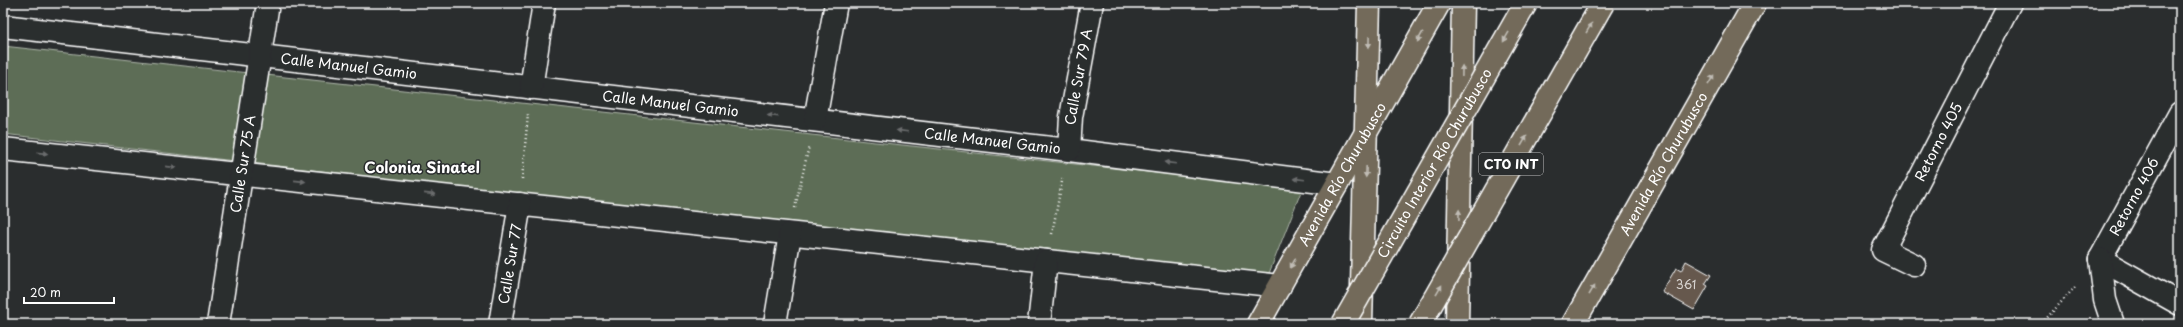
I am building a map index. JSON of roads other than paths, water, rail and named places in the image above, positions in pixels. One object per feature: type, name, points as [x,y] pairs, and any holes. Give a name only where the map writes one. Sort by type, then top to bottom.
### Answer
[{"type":"main road","points":[[1361,324],[1369,3]]},
{"type":"main road","name":"Avenida Río Churubusco","points":[[1258,324],[1439,3]]},
{"type":"main road","points":[[1457,324],[1463,3]]},
{"type":"main road","name":"Circuito Interior Río Churubusco","points":[[1343,324],[1526,3]]},
{"type":"main road","name":"CTO INT","points":[[1420,324],[1603,3]]},
{"type":"main road","name":"Avenida Río Churubusco","points":[[1573,324],[1755,3]]},
{"type":"street","name":"Calle Sur 75 A","points":[[218,324],[268,3]]},
{"type":"street","points":[[531,88],[544,3]]},
{"type":"street","points":[[814,120],[836,3]]},
{"type":"street","name":"Calle Sur 79 A","points":[[1069,150],[1071,117],[1092,3]]},
{"type":"street","name":"Retorno 405","points":[[1914,265],[1883,250],[2010,3]]},
{"type":"street","name":"Calle Manuel Gamio","points":[[3,26],[1069,150],[1338,184]]},
{"type":"street","name":"Retorno 406","points":[[2100,258],[2180,113]]},
{"type":"street","points":[[3,149],[1280,286]]},
{"type":"street","name":"Calle Sur 77","points":[[500,324],[520,204]]},
{"type":"street","points":[[775,324],[790,234]]},
{"type":"street","points":[[2100,258],[2180,304]]},
{"type":"street","points":[[2100,258],[2105,300],[2113,324]]},
{"type":"street","points":[[1039,324],[1046,261]]},
{"type":"district","name":"Colonia Sinatel","points":[[422,168]]}]
